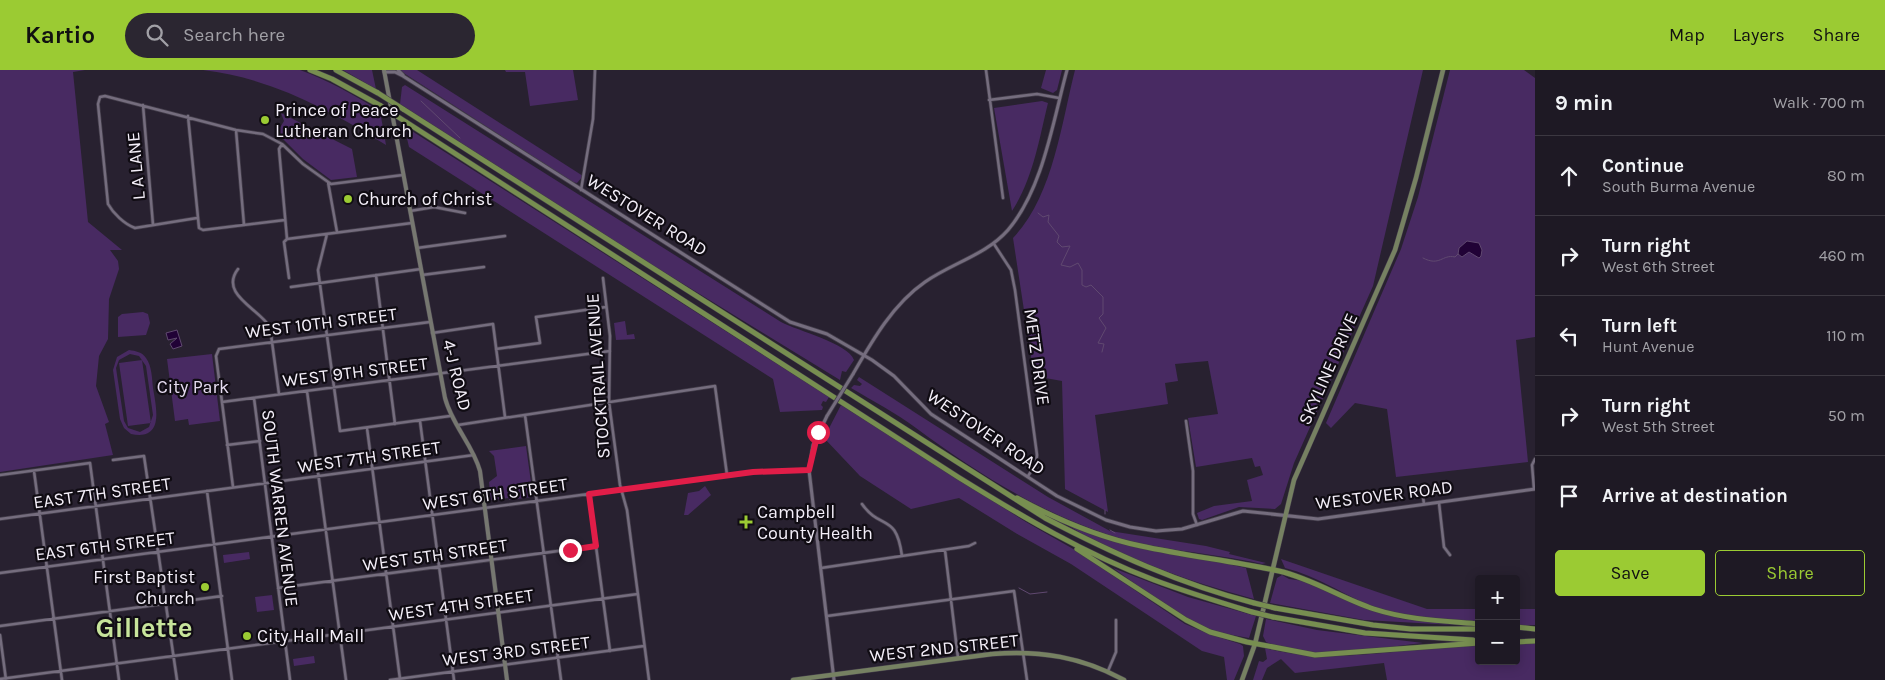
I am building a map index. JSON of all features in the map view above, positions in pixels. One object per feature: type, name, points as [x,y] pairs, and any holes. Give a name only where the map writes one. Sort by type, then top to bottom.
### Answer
[{"type":"highway","points":[[310,70],[332,79],[381,106],[1036,524],[1105,566],[1186,620],[1210,632],[1254,644],[1315,655],[1475,642]]},
{"type":"highway","points":[[336,70],[378,93],[972,473],[1045,518],[1098,546],[1191,584],[1275,608],[1328,619],[1382,626],[1411,629],[1475,629]]},
{"type":"highway","points":[[972,473],[1053,517],[1114,539],[1139,546],[1272,570],[1308,580],[1371,608],[1391,614],[1475,624]]},
{"type":"highway","points":[[1036,524],[1106,560],[1152,580],[1252,612],[1365,633],[1475,642]]},
{"type":"highway","points":[[1520,628],[1535,629]]},
{"type":"highway","points":[[1520,641],[1535,640]]},
{"type":"main road","name":"SKYLINE DRIVE","points":[[1242,680],[1254,644],[1285,515],[1300,466],[1394,250],[1416,178],[1443,70]]},
{"type":"main road","name":"4-J ROAD","points":[[384,71],[432,333],[450,416],[474,455],[480,471],[507,680]]},
{"type":"main road","name":"WEST 2ND STREET","points":[[793,680],[834,677],[958,658],[1023,652],[1072,659],[1108,671],[1124,680]]},
{"type":"street","points":[[398,70],[403,76]]},
{"type":"street","points":[[581,190],[584,184],[593,119],[595,70]]},
{"type":"street","points":[[986,70],[1003,198]]},
{"type":"street","points":[[834,677],[809,470],[813,445],[827,416],[864,355],[890,317],[911,293],[942,272],[994,244],[1015,221],[1032,191],[1066,70]]},
{"type":"street","name":"WESTOVER ROAD","points":[[384,71],[395,72],[403,76],[790,322],[827,334],[864,355],[894,376],[931,414],[1057,496],[1106,520],[1130,527],[1156,531],[1197,525],[1220,516],[1242,511],[1318,519],[1534,489]]},
{"type":"street","points":[[989,100],[1037,94],[1059,98]]},
{"type":"street","points":[[197,218],[154,225],[130,226],[111,210],[108,204],[98,104],[100,97],[105,96],[236,130],[263,134],[282,144],[328,182],[335,184],[403,175]]},
{"type":"street","name":"L A LANE","points":[[143,105],[154,225]]},
{"type":"street","points":[[188,116],[198,226],[203,230],[285,220]]},
{"type":"street","points":[[236,130],[244,225]]},
{"type":"street","points":[[282,144],[279,149],[287,239],[284,242],[289,278]]},
{"type":"street","points":[[328,182],[337,233]]},
{"type":"street","points":[[410,211],[434,207],[465,213]]},
{"type":"street","points":[[287,239],[412,223]]},
{"type":"street","points":[[327,234],[318,270],[340,432],[450,416]]},
{"type":"street","points":[[417,248],[505,236]]},
{"type":"street","name":"METZ DRIVE","points":[[994,244],[1011,270],[1016,290],[1037,455],[1036,464],[1028,476]]},
{"type":"street","points":[[422,275],[484,267]]},
{"type":"street","points":[[238,269],[232,280],[233,288],[241,300],[265,319],[270,327],[279,394]]},
{"type":"street","points":[[292,287],[420,269]]},
{"type":"street","points":[[376,275],[395,424]]},
{"type":"street","name":"STOCKTRAIL AVENUE","points":[[603,278],[610,351],[609,402],[621,490],[627,510],[649,680]]},
{"type":"street","points":[[496,349],[540,343],[536,317],[606,307]]},
{"type":"street","name":"WEST 10TH STREET","points":[[222,402],[217,352],[219,349],[430,322]]},
{"type":"street","points":[[432,333],[492,324],[505,418]]},
{"type":"street","name":"WEST 9TH STREET","points":[[222,402],[610,351]]},
{"type":"street","points":[[456,426],[715,386],[727,475]]},
{"type":"street","points":[[308,391],[346,680]]},
{"type":"street","name":"SOUTH WARREN AVENUE","points":[[254,398],[270,536],[290,680]]},
{"type":"street","points":[[222,402],[234,488]]},
{"type":"street","points":[[525,415],[561,680]]},
{"type":"street","points":[[420,420],[454,680]]},
{"type":"street","points":[[1186,422],[1194,471],[1193,514],[1197,525]]},
{"type":"street","points":[[367,428],[400,679]]},
{"type":"street","points":[[227,445],[260,441]]},
{"type":"street","name":"WEST 7TH STREET","points":[[207,491],[474,455]]},
{"type":"street","points":[[113,460],[144,456],[177,680]]},
{"type":"street","points":[[1534,489],[1532,465],[1535,459]]},
{"type":"street","points":[[0,475],[90,463],[119,680]]},
{"type":"street","name":"WEST 6TH STREET","points":[[214,544],[727,475],[809,470]]},
{"type":"street","points":[[34,471],[62,680]]},
{"type":"street","points":[[207,491],[232,680]]},
{"type":"street","name":"EAST 7TH STREET","points":[[0,519],[207,491]]},
{"type":"street","points":[[589,494],[610,651]]},
{"type":"street","points":[[1424,498],[1424,504]]},
{"type":"street","points":[[1439,503],[1444,547],[1450,555]]},
{"type":"street","points":[[862,504],[866,510],[895,530],[899,536],[902,556]]},
{"type":"street","points":[[821,568],[945,550],[969,546],[975,543]]},
{"type":"street","name":"EAST 6TH STREET","points":[[0,573],[214,544]]},
{"type":"street","name":"WEST 5TH STREET","points":[[278,588],[596,546]]},
{"type":"street","points":[[945,550],[958,658]]},
{"type":"street","points":[[827,616],[1014,591],[1027,680]]},
{"type":"street","name":"WEST 4TH STREET","points":[[0,679],[638,594]]},
{"type":"street","points":[[0,626],[222,596]]},
{"type":"street","points":[[1108,671],[1116,652],[1116,620]]},
{"type":"street","points":[[0,635],[6,679]]},
{"type":"street","name":"WEST 3RD STREET","points":[[390,680],[645,646]]},
{"type":"green space","points":[[0,70],[85,70],[73,72],[88,222],[122,250],[110,250],[118,261],[119,269],[109,299],[108,339],[99,356],[96,386],[109,422],[105,424],[113,455],[0,472]]},
{"type":"green space","points":[[203,70],[300,70],[321,78],[380,111],[386,145],[299,97],[252,80]]},
{"type":"green space","points":[[343,70],[372,70],[376,89]]},
{"type":"green space","points":[[399,70],[417,70],[583,176],[577,183],[572,182]]},
{"type":"green space","points":[[505,70],[573,70],[578,100],[530,106],[525,72],[506,72]]},
{"type":"green space","points":[[1046,70],[1062,70],[1057,90],[1053,93],[1041,88]]},
{"type":"green space","points":[[1075,70],[1423,70],[1373,286],[1294,463],[1281,504],[1275,509],[1239,507],[1202,520],[1199,519],[1197,513],[1214,506],[1252,501],[1247,480],[1263,475],[1260,466],[1255,467],[1252,458],[1196,467],[1188,418],[1218,414],[1208,361],[1175,364],[1178,381],[1165,383],[1168,404],[1095,415],[1108,512],[1065,489],[1062,381],[1034,376],[1013,238],[1027,221],[1047,181],[1060,136]]},
{"type":"green space","points":[[1450,70],[1524,70],[1535,78],[1535,337],[1516,340],[1528,462],[1396,477],[1387,409],[1355,403],[1331,428],[1326,423],[1401,249],[1418,197]]},
{"type":"green space","points":[[405,85],[781,322],[833,343],[850,354],[854,360],[846,372],[842,371],[840,380],[654,266],[400,104],[402,87]]},
{"type":"green space","points":[[1042,101],[1048,103],[1035,159],[1025,186],[1012,211],[994,108]]},
{"type":"green space","points":[[281,113],[352,149],[357,177],[331,180],[303,159],[284,140],[275,136],[284,121]]},
{"type":"green space","points":[[404,126],[829,397],[826,402],[823,401],[821,405],[823,407],[822,410],[780,412],[773,379],[409,147]]},
{"type":"green space","points":[[143,312],[148,314],[150,323],[146,335],[118,337],[118,317],[122,314]]},
{"type":"green space","points":[[625,321],[627,335],[634,334],[635,339],[616,340],[614,323]]},
{"type":"green space","points":[[129,350],[141,353],[148,361],[156,421],[154,428],[142,435],[131,434],[124,428],[120,419],[113,370],[117,357]],"holes":[[[130,354],[139,356],[146,366],[153,415],[149,427],[140,432],[128,428],[124,421],[116,368],[119,360]]]},
{"type":"green space","name":"City Park","points":[[212,354],[220,421],[189,425],[188,419],[175,421],[167,359]]},
{"type":"green space","points":[[142,360],[151,423],[128,426],[119,363]]},
{"type":"green space","points":[[859,377],[1048,497],[1110,531],[1206,546],[1266,563],[1262,564],[1125,540],[1080,525],[1055,514],[983,474],[900,417],[851,388],[854,385],[860,386],[862,384],[857,380]]},
{"type":"green space","points":[[841,405],[1026,522],[1075,550],[1185,624],[1243,646],[1244,656],[1234,680],[1227,680],[1224,657],[1202,651],[1071,564],[959,498],[911,509],[860,476],[824,438]]},
{"type":"green space","points":[[526,446],[533,497],[491,500],[489,482],[497,476],[494,456],[489,451]]},
{"type":"green space","points":[[705,486],[711,495],[688,515],[684,515],[688,493],[699,491]]},
{"type":"green space","points":[[1062,522],[1098,536],[1246,568],[1254,599],[1155,567],[1108,547]]},
{"type":"green space","points":[[249,552],[250,559],[224,563],[223,555]]},
{"type":"green space","points":[[1281,559],[1427,609],[1475,609],[1475,622],[1389,612],[1376,608],[1309,576],[1285,568]]},
{"type":"green space","points":[[1113,568],[1188,597],[1256,616],[1249,638],[1216,632],[1201,626],[1162,603]]},
{"type":"green space","points":[[1282,575],[1289,579],[1304,581],[1369,609],[1402,619],[1454,625],[1364,620],[1270,603],[1277,578]]},
{"type":"green space","points":[[272,595],[274,610],[257,612],[255,597]]},
{"type":"green space","points":[[1520,609],[1535,609],[1535,625],[1520,625]]},
{"type":"green space","points":[[1266,619],[1317,630],[1423,643],[1344,652],[1304,652],[1266,642],[1263,636]]},
{"type":"green space","points":[[1520,644],[1535,644],[1535,680],[1387,680],[1384,663],[1295,673],[1281,659],[1267,668],[1262,680],[1253,680],[1259,661],[1263,662],[1267,659],[1265,648],[1318,656],[1344,656],[1475,645],[1475,665],[1520,665]]},
{"type":"green space","points":[[314,656],[315,663],[294,666],[293,659]]},
{"type":"shaded area","points":[[1467,241],[1479,243],[1482,250],[1479,258],[1469,252],[1462,257],[1458,254],[1459,248]]},
{"type":"shaded area","points":[[177,330],[182,346],[173,349],[170,344],[177,338],[168,340],[166,333]]},
{"type":"waterway","points":[[421,101],[460,138]]},
{"type":"waterway","points":[[629,209],[631,213],[634,209]]},
{"type":"waterway","points":[[1038,213],[1043,217],[1049,215],[1048,222],[1059,236],[1057,242],[1062,247],[1070,246],[1061,265],[1070,267],[1078,263],[1082,270],[1082,285],[1086,287],[1091,285],[1103,297],[1103,314],[1099,318],[1106,328],[1098,343],[1104,344],[1102,352]]},
{"type":"waterway","points":[[1423,258],[1437,261],[1447,257],[1455,257],[1458,254]]},
{"type":"waterway","points":[[1110,530],[1115,533]]},
{"type":"waterway","points":[[1019,588],[1030,594],[1047,592]]},
{"type":"place","name":"Prince of Peace Lutheran Church","points":[[265,120]]},
{"type":"place","name":"Church of Christ","points":[[348,199]]},
{"type":"place","name":"Campbell County Health","points":[[746,522]]},
{"type":"place","name":"First Baptist Church","points":[[205,587]]},
{"type":"place","name":"City Hall Mall","points":[[247,636]]},
{"type":"district","name":"Gillette","points":[[144,627]]},
{"type":"route","points":[[570,550],[596,546],[589,494],[753,472],[809,470],[813,445],[818,432]]}]
